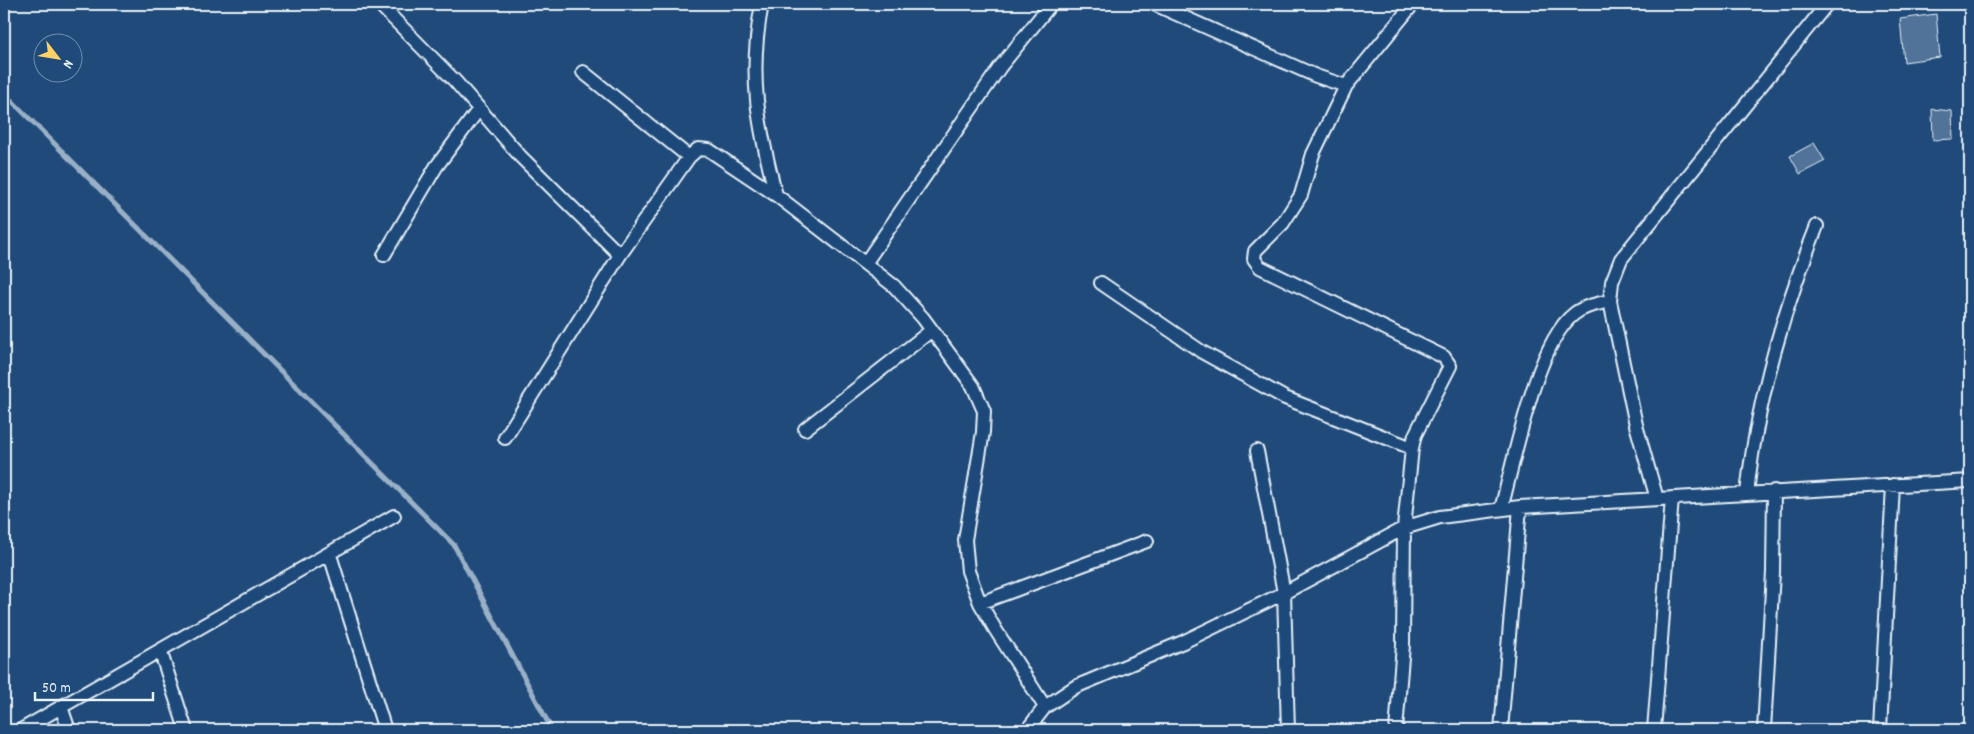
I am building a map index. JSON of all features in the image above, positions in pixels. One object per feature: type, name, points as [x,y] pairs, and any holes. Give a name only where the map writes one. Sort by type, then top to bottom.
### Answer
[{"type":"street","points":[[379,4],[548,185],[620,254]]},
{"type":"street","points":[[762,4],[754,59],[755,93],[761,136],[776,195]]},
{"type":"street","points":[[866,262],[1000,67],[1051,4]]},
{"type":"street","points":[[1154,4],[1316,76],[1346,86]]},
{"type":"street","points":[[1396,730],[1403,645],[1404,528],[1412,448],[1415,435],[1450,366],[1447,360],[1260,267],[1254,259],[1255,251],[1283,223],[1301,194],[1313,154],[1346,86],[1412,4]]},
{"type":"street","points":[[1657,498],[1636,425],[1610,301],[1612,282],[1621,259],[1827,4]]},
{"type":"street","points":[[583,72],[689,157]]},
{"type":"street","points":[[384,255],[436,167],[479,109]]},
{"type":"street","points":[[505,438],[620,254],[689,157],[698,149],[709,150],[776,195],[866,262],[894,286],[932,330],[973,386],[984,411],[983,432],[966,540],[968,571],[980,603],[1015,662],[1045,707]]},
{"type":"street","points":[[1747,493],[1752,444],[1763,397],[1797,275],[1817,226]]},
{"type":"street","points":[[1101,283],[1202,352],[1285,398],[1412,448]]},
{"type":"street","points":[[1501,509],[1537,378],[1550,348],[1562,327],[1574,314],[1589,306],[1610,301]]},
{"type":"street","points":[[805,429],[932,330]]},
{"type":"street","points":[[1257,451],[1284,593],[1288,730]]},
{"type":"street","points":[[1027,730],[1045,707],[1075,687],[1182,642],[1284,593],[1404,528],[1440,517],[1520,507],[1970,481]]},
{"type":"street","points":[[1880,730],[1893,485]]},
{"type":"street","points":[[1764,730],[1773,572],[1774,491]]},
{"type":"street","points":[[1654,730],[1672,498]]},
{"type":"street","points":[[1501,730],[1520,507]]},
{"type":"street","points":[[20,730],[330,555],[394,516]]},
{"type":"street","points":[[980,603],[1147,541]]},
{"type":"street","points":[[330,555],[384,730]]},
{"type":"street","points":[[160,650],[186,730]]},
{"type":"street","points":[[61,706],[69,730]]},
{"type":"building","points":[[1936,14],[1940,57],[1904,62],[1900,19]]},
{"type":"building","points":[[1932,109],[1952,111],[1953,139],[1933,140]]},
{"type":"building","points":[[1814,143],[1825,161],[1800,174],[1790,156]]},
{"type":"waterway","points":[[4,93],[454,545],[552,730]]}]
